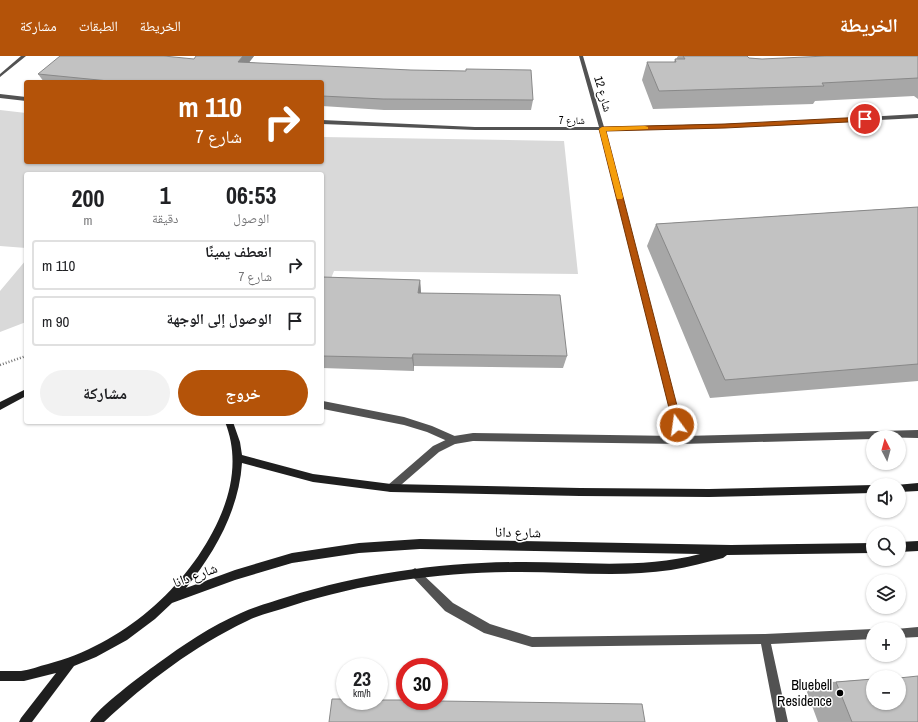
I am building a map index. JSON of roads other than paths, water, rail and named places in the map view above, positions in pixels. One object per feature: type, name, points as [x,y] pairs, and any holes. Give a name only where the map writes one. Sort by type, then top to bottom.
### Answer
[{"type":"street","points":[[0,76],[24,56]]},
{"type":"street","name":"شارع 12","points":[[581,56],[602,129],[681,440]]},
{"type":"street","points":[[0,96],[24,99]]},
{"type":"street","name":"شارع 7","points":[[324,122],[497,129],[602,129],[733,126],[918,116]]},
{"type":"street","points":[[0,406],[24,393]]},
{"type":"street","points":[[324,404],[404,421],[454,440]]},
{"type":"street","points":[[0,676],[26,675],[70,663],[106,646],[140,624],[170,599],[201,564],[222,526],[234,491],[238,458],[230,424]]},
{"type":"street","points":[[391,488],[436,449],[454,440],[473,437],[681,440],[918,434]]},
{"type":"street","points":[[238,458],[313,478],[391,488],[701,493],[866,489]]},
{"type":"street","points":[[906,488],[918,487]]},
{"type":"street","name":"شارع دانا","points":[[170,599],[235,575],[292,558],[359,548],[420,544],[731,550],[866,548]]},
{"type":"street","points":[[906,547],[918,546]]},
{"type":"street","points":[[96,722],[127,692],[187,648],[245,616],[303,597],[359,582],[415,573],[470,568],[627,568],[665,566],[700,559],[731,550]]},
{"type":"street","points":[[415,573],[449,607],[488,629],[532,642],[765,639],[866,634]]},
{"type":"street","points":[[906,633],[918,632]]},
{"type":"street","points":[[765,639],[782,722]]},
{"type":"street","points":[[25,722],[70,663]]},
{"type":"place","name":"Bluebell Residence","points":[[840,693]]}]
